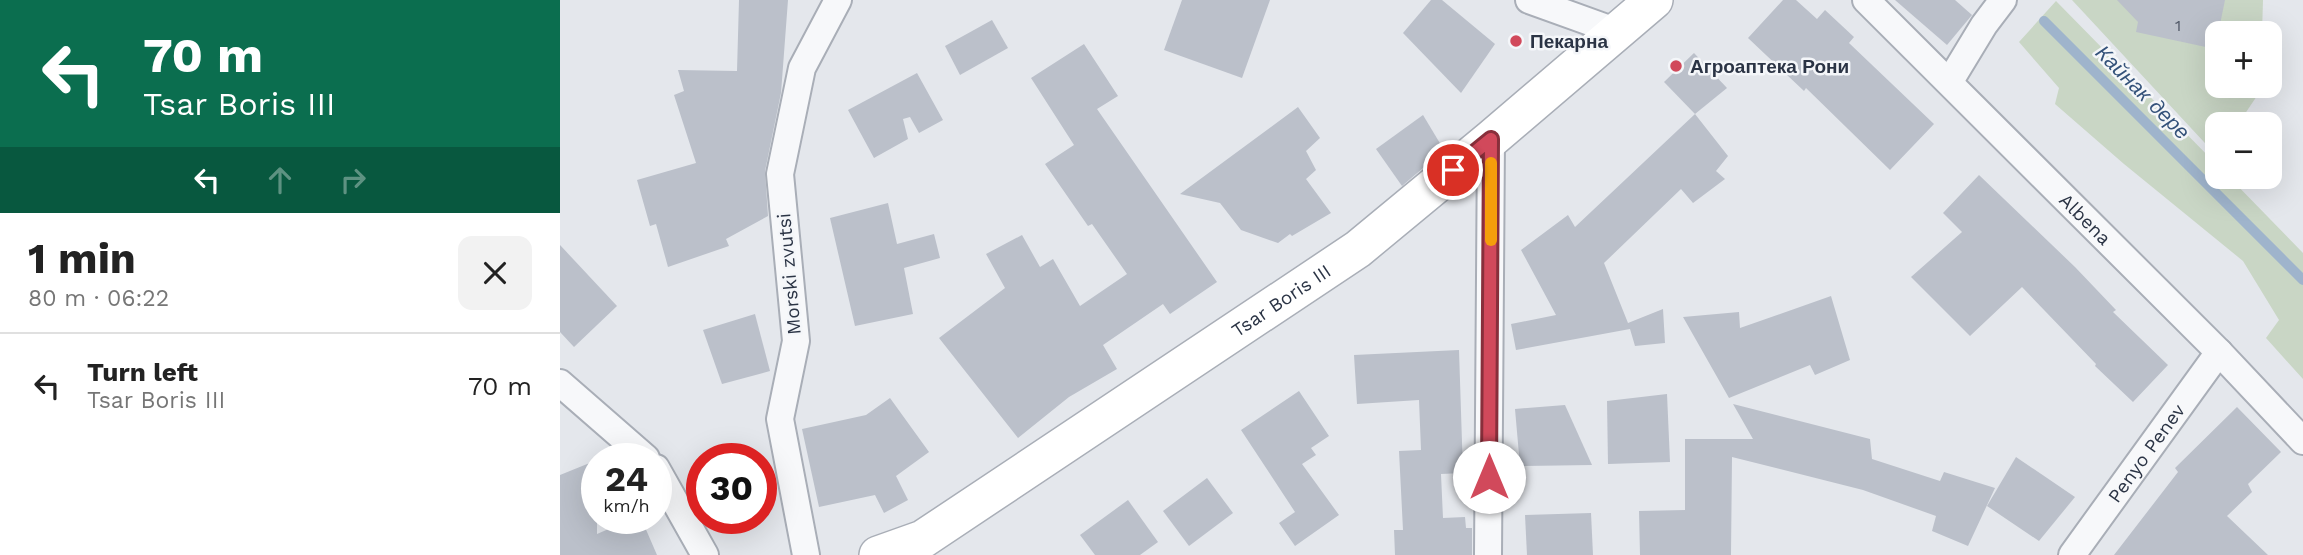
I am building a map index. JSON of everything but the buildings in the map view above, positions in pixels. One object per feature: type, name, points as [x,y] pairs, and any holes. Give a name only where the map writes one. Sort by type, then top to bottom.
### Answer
[{"type":"street","name":"Morski zvutsi","points":[[806,555],[780,419],[796,341],[780,174],[802,68],[838,0]]},
{"type":"street","points":[[1529,0],[1615,31]]},
{"type":"street","name":"Tsar Boris III","points":[[878,555],[923,539],[1358,248],[1654,0]]},
{"type":"street","name":"Albena","points":[[1866,0],[1950,81],[2303,441]]},
{"type":"street","points":[[1950,81],[1984,25],[2003,0]]},
{"type":"street","points":[[1488,555],[1491,139]]},
{"type":"street","name":"Penyo Penev","points":[[2072,555],[2218,352]]},
{"type":"street","points":[[560,383],[629,443]]},
{"type":"street","points":[[672,496],[705,555]]},
{"type":"green space","points":[[2072,0],[2263,0],[2262,21],[2205,21],[2205,98],[2256,98],[2246,112],[2205,112],[2205,143]]},
{"type":"green space","points":[[2056,1],[2205,153],[2205,189],[2241,189],[2303,253],[2303,379],[2266,338],[2279,320],[2243,261],[2055,104],[2059,88],[2019,42]]},
{"type":"waterway","name":"Кайнак дере","points":[[2044,21],[2303,280]]},
{"type":"slow traffic","points":[[1491,163],[1491,240]]},
{"type":"place","name":"Пекарна","points":[[1516,41]]},
{"type":"place","name":"Агроаптека Рони","points":[[1676,66]]},
{"type":"route","points":[[1453,170],[1491,139],[1489,477]]}]
